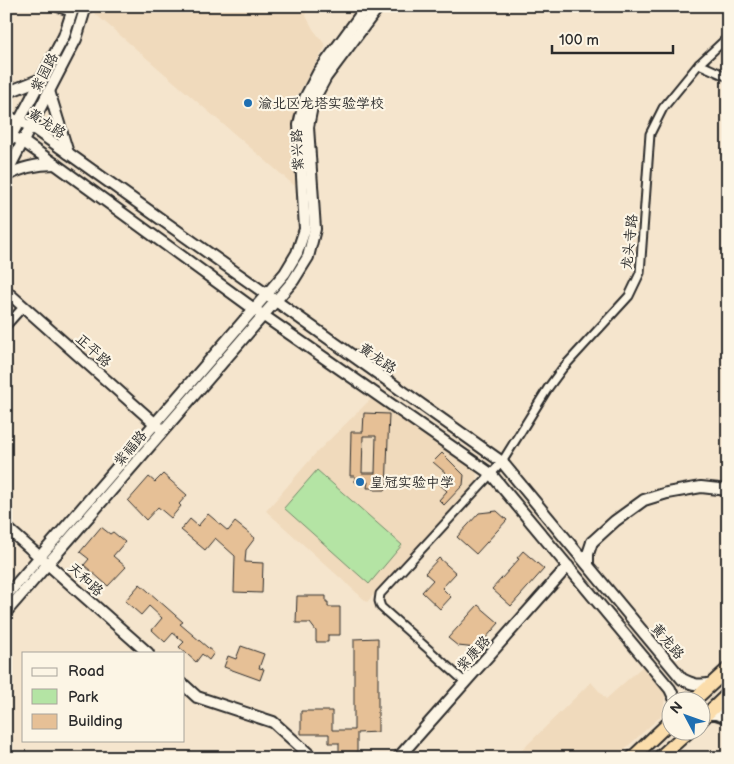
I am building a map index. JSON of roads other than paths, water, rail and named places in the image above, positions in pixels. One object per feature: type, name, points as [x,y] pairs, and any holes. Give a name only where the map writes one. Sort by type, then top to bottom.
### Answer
[{"type":"highway","points":[[703,692],[728,669]]},
{"type":"highway","points":[[712,709],[728,694]]},
{"type":"highway","points":[[632,758],[662,730]]},
{"type":"highway","points":[[659,758],[677,742]]},
{"type":"main road","points":[[58,6],[73,9]]},
{"type":"main road","name":"紫园路","points":[[6,175],[76,39],[86,6]]},
{"type":"main road","name":"紫兴路","points":[[266,296],[285,274],[293,260],[305,229],[300,125],[305,98],[318,72],[367,6]]},
{"type":"main road","name":"紫兴路","points":[[275,302],[293,281],[308,256],[315,229],[308,127],[313,101],[326,78],[379,6]]},
{"type":"main road","name":"紫园路","points":[[6,146],[9,135],[19,121],[64,36],[73,9]]},
{"type":"main road","points":[[6,93],[41,79]]},
{"type":"main road","points":[[49,90],[68,153]]},
{"type":"main road","name":"黄龙路","points":[[6,116],[30,126],[266,296],[502,462],[682,679]]},
{"type":"main road","name":"黄龙路","points":[[9,135],[22,141],[55,164],[254,309],[491,474],[671,692]]},
{"type":"main road","points":[[6,175],[28,166],[55,164]]},
{"type":"main road","name":"正平路","points":[[6,291],[164,431]]},
{"type":"main road","name":"紫福路","points":[[6,612],[44,560],[155,424],[266,296]]},
{"type":"main road","points":[[239,298],[243,310],[242,324]]},
{"type":"main road","name":"紫福路","points":[[6,596],[44,560],[164,431],[275,302]]},
{"type":"main road","points":[[588,565],[588,554],[592,542],[614,521],[644,500],[667,492],[700,487],[728,490]]},
{"type":"main road","name":"天和路","points":[[6,527],[147,652]]},
{"type":"main road","points":[[569,543],[592,542]]},
{"type":"main road","name":"紫康路","points":[[398,758],[568,566]]},
{"type":"main road","points":[[682,679],[691,684],[702,686],[713,683]]},
{"type":"main road","points":[[670,689],[676,692],[681,690],[684,685],[682,679]]},
{"type":"main road","points":[[185,686],[198,697],[273,722],[313,758]]},
{"type":"main road","points":[[712,715],[716,714],[728,718]]},
{"type":"street","name":"龙头寺路","points":[[465,682],[380,607],[380,594],[502,462],[562,369],[629,296],[640,273],[650,134],[663,108],[699,64],[728,37]]},
{"type":"street","points":[[699,64],[728,77]]},
{"type":"street","points":[[6,326],[24,306]]},
{"type":"place","name":"渝北区龙塔实验学校","points":[[248,103]]},
{"type":"place","name":"皇冠实验中学","points":[[360,482]]}]
